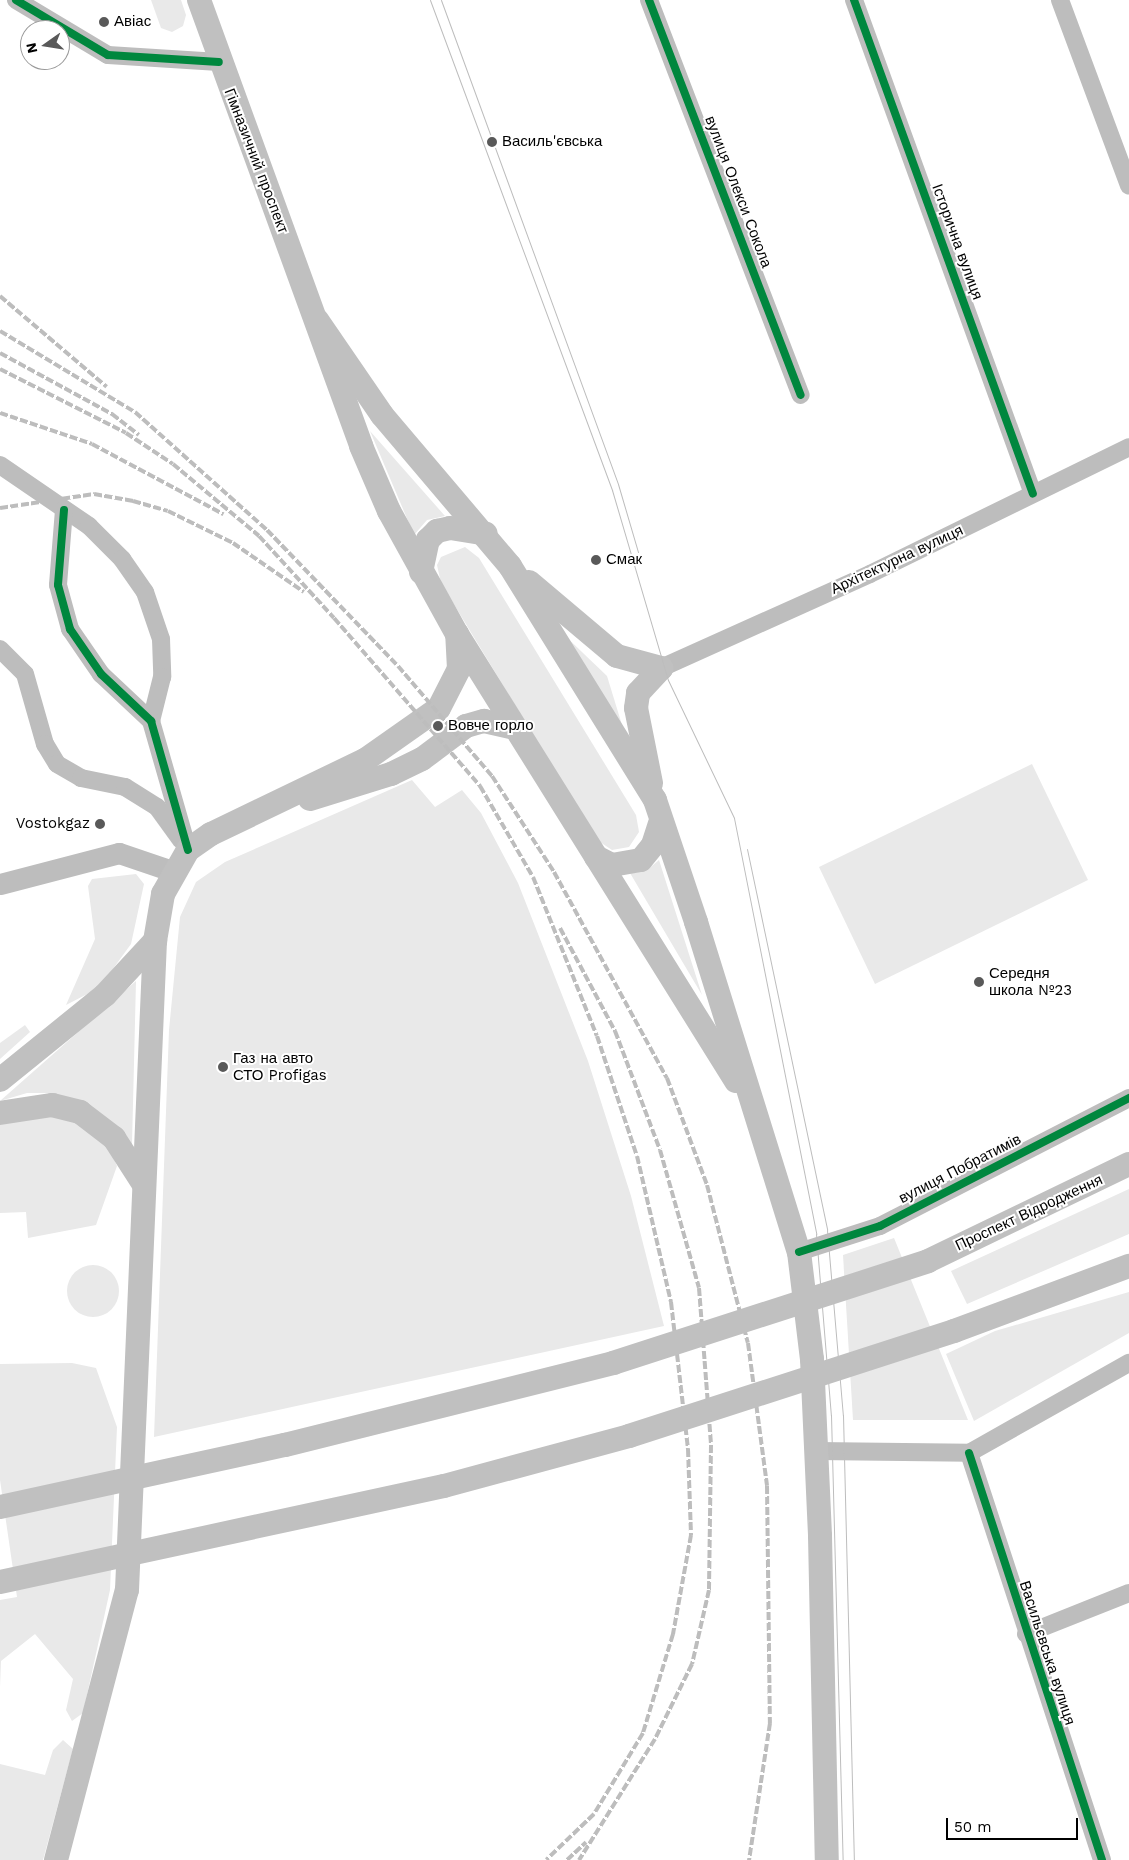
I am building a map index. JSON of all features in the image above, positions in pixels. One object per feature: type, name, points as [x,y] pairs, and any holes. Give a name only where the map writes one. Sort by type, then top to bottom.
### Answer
[{"type":"main road","name":"Гімназичний проспект","points":[[199,0],[219,62],[361,446],[421,572],[515,728],[748,1099]]},
{"type":"main road","name":"Гімназичний проспект","points":[[316,320],[382,415],[486,534],[510,566]]},
{"type":"main road","points":[[421,572],[428,540],[437,531],[450,528],[486,534]]},
{"type":"main road","points":[[510,566],[617,656],[661,668],[638,693],[636,708],[660,824],[721,1001],[748,1099],[799,1252],[812,1359],[827,1860]]},
{"type":"main road","points":[[510,566],[655,800]]},
{"type":"main road","points":[[56,1860],[127,1590],[143,1183],[155,942],[163,894],[172,871],[188,850],[255,811],[365,760],[439,708],[459,669],[457,634]]},
{"type":"main road","points":[[255,811],[391,774],[422,759],[466,726],[484,721],[515,728]]},
{"type":"main road","points":[[596,857],[612,865],[641,860],[653,846],[660,824]]},
{"type":"main road","points":[[0,1080],[105,995],[155,942]]},
{"type":"main road","points":[[0,1113],[52,1105],[80,1112],[114,1138],[143,1183]]},
{"type":"main road","name":"Проспект Відродження","points":[[0,1507],[285,1445],[613,1363],[928,1260],[1129,1164]]},
{"type":"main road","points":[[0,1582],[444,1486],[629,1436],[954,1331],[1129,1266]]},
{"type":"street","points":[[16,0],[108,55],[219,62]]},
{"type":"street","name":"вулиця Олекси Сокола","points":[[649,0],[801,395]]},
{"type":"street","name":"Історична вулиця","points":[[854,0],[1033,494]]},
{"type":"street","points":[[1060,0],[1129,186]]},
{"type":"street","name":"Архітектурна вулиця","points":[[661,668],[1033,494],[1129,446]]},
{"type":"street","points":[[0,465],[89,526],[122,559],[145,592],[161,639],[162,677],[151,721],[188,850]]},
{"type":"street","points":[[64,510],[58,585],[70,628],[101,674],[151,721]]},
{"type":"street","points":[[0,650],[25,674],[46,744],[58,764],[81,778],[125,787],[157,807],[188,850]]},
{"type":"street","points":[[0,884],[119,853],[172,871]]},
{"type":"street","name":"вулиця Побратимів","points":[[799,1252],[880,1226],[1129,1098]]},
{"type":"street","points":[[816,1451],[969,1453],[1129,1363]]},
{"type":"street","name":"Васильєвська вулиця","points":[[969,1453],[1026,1634],[1102,1860]]},
{"type":"street","points":[[1026,1634],[1129,1594]]},
{"type":"shaded area","points":[[151,0],[181,0],[186,15],[183,26],[172,32],[161,28]]},
{"type":"shaded area","points":[[370,431],[445,516],[427,520],[414,535]]},
{"type":"shaded area","points":[[465,547],[479,558],[636,815],[639,832],[629,847],[612,850],[597,840],[441,583],[437,565],[441,557]]},
{"type":"shaded area","points":[[558,629],[607,676],[626,738]]},
{"type":"shaded area","points":[[1032,764],[1088,880],[875,984],[819,867]]},
{"type":"shaded area","points":[[412,780],[435,807],[462,790],[481,813],[518,883],[588,1061],[631,1196],[664,1326],[154,1437],[169,1030],[180,917],[196,882],[225,862]]},
{"type":"shaded area","points":[[659,860],[702,995],[630,873],[646,871]]},
{"type":"shaded area","points":[[136,874],[144,884],[131,944],[99,988],[66,1005],[95,939],[88,886],[92,879]]},
{"type":"shaded area","points":[[136,981],[132,1145],[83,1103],[53,1093],[27,1093],[0,1101]]},
{"type":"shaded area","points":[[25,1025],[30,1032],[0,1059],[0,1043]]},
{"type":"shaded area","points":[[32,1113],[74,1121],[109,1148],[117,1166],[96,1225],[28,1238],[26,1212],[0,1213],[0,1122]]},
{"type":"shaded area","points":[[1129,1189],[1129,1234],[967,1304],[951,1271]]},
{"type":"shaded area","points":[[894,1238],[968,1420],[853,1420],[843,1255]]},
{"type":"shaded area","points":[[93,1265],[103,1267],[111,1273],[117,1281],[119,1291],[117,1301],[111,1309],[103,1315],[93,1317],[83,1315],[75,1309],[69,1301],[67,1291],[69,1281],[75,1273],[83,1267]]},
{"type":"shaded area","points":[[1129,1292],[1129,1333],[974,1421],[946,1354],[995,1331]]},
{"type":"shaded area","points":[[72,1363],[96,1368],[117,1427],[110,1590],[83,1713],[72,1721],[66,1710],[73,1679],[35,1634],[1,1661],[0,1687],[0,1600],[17,1597],[0,1480],[0,1364]]},
{"type":"shaded area","points":[[63,1740],[73,1749],[43,1860],[0,1860],[0,1764],[45,1775],[53,1750]]},
{"type":"tram line","points":[[430,0],[612,490],[668,680],[734,818],[816,1234],[831,1415],[843,1860]]},
{"type":"tram line","points":[[441,0],[618,484],[638,552]]},
{"type":"tram line","points":[[747,849],[827,1230],[843,1415],[854,1860]]},
{"type":"railway","points":[[0,296],[107,387]]},
{"type":"railway","points":[[0,331],[135,412],[267,530],[398,666],[492,776],[554,872],[667,1078],[707,1185],[748,1343],[767,1486],[770,1723],[749,1860]]},
{"type":"railway","points":[[0,353],[112,414],[139,435]]},
{"type":"railway","points":[[0,369],[126,433],[173,464],[259,536],[334,618],[480,786],[533,877],[597,1036],[637,1156],[671,1302],[688,1449],[691,1535],[673,1634],[643,1733],[594,1814],[546,1860]]},
{"type":"railway","points":[[0,413],[92,444],[223,514]]},
{"type":"railway","points":[[0,508],[94,494],[133,501],[168,511],[233,543],[304,592]]},
{"type":"railway","points":[[560,928],[615,1031],[660,1150],[699,1288],[711,1445],[709,1590],[692,1664],[655,1739],[579,1860]]},
{"type":"railway","points":[[567,1860],[586,1842]]},
{"type":"cycle path","points":[[16,0],[108,55],[219,62]]},
{"type":"cycle path","points":[[649,0],[801,395]]},
{"type":"cycle path","points":[[854,0],[1033,494]]},
{"type":"cycle path","points":[[64,510],[58,585],[70,629],[101,674],[151,721],[188,850]]},
{"type":"cycle path","points":[[799,1252],[880,1226],[1129,1098]]},
{"type":"cycle path","points":[[969,1453],[1102,1860]]},
{"type":"place","name":"Авіас","points":[[104,22]]},
{"type":"place","name":"Василь'євська","points":[[492,142]]},
{"type":"place","name":"Смак","points":[[596,560]]},
{"type":"place","name":"Вовче горло","points":[[438,726]]},
{"type":"place","name":"Vostokgaz","points":[[100,824]]},
{"type":"place","name":"Середня школа №23","points":[[979,982]]},
{"type":"place","name":"Газ на авто СТО Profigas","points":[[223,1067]]}]
